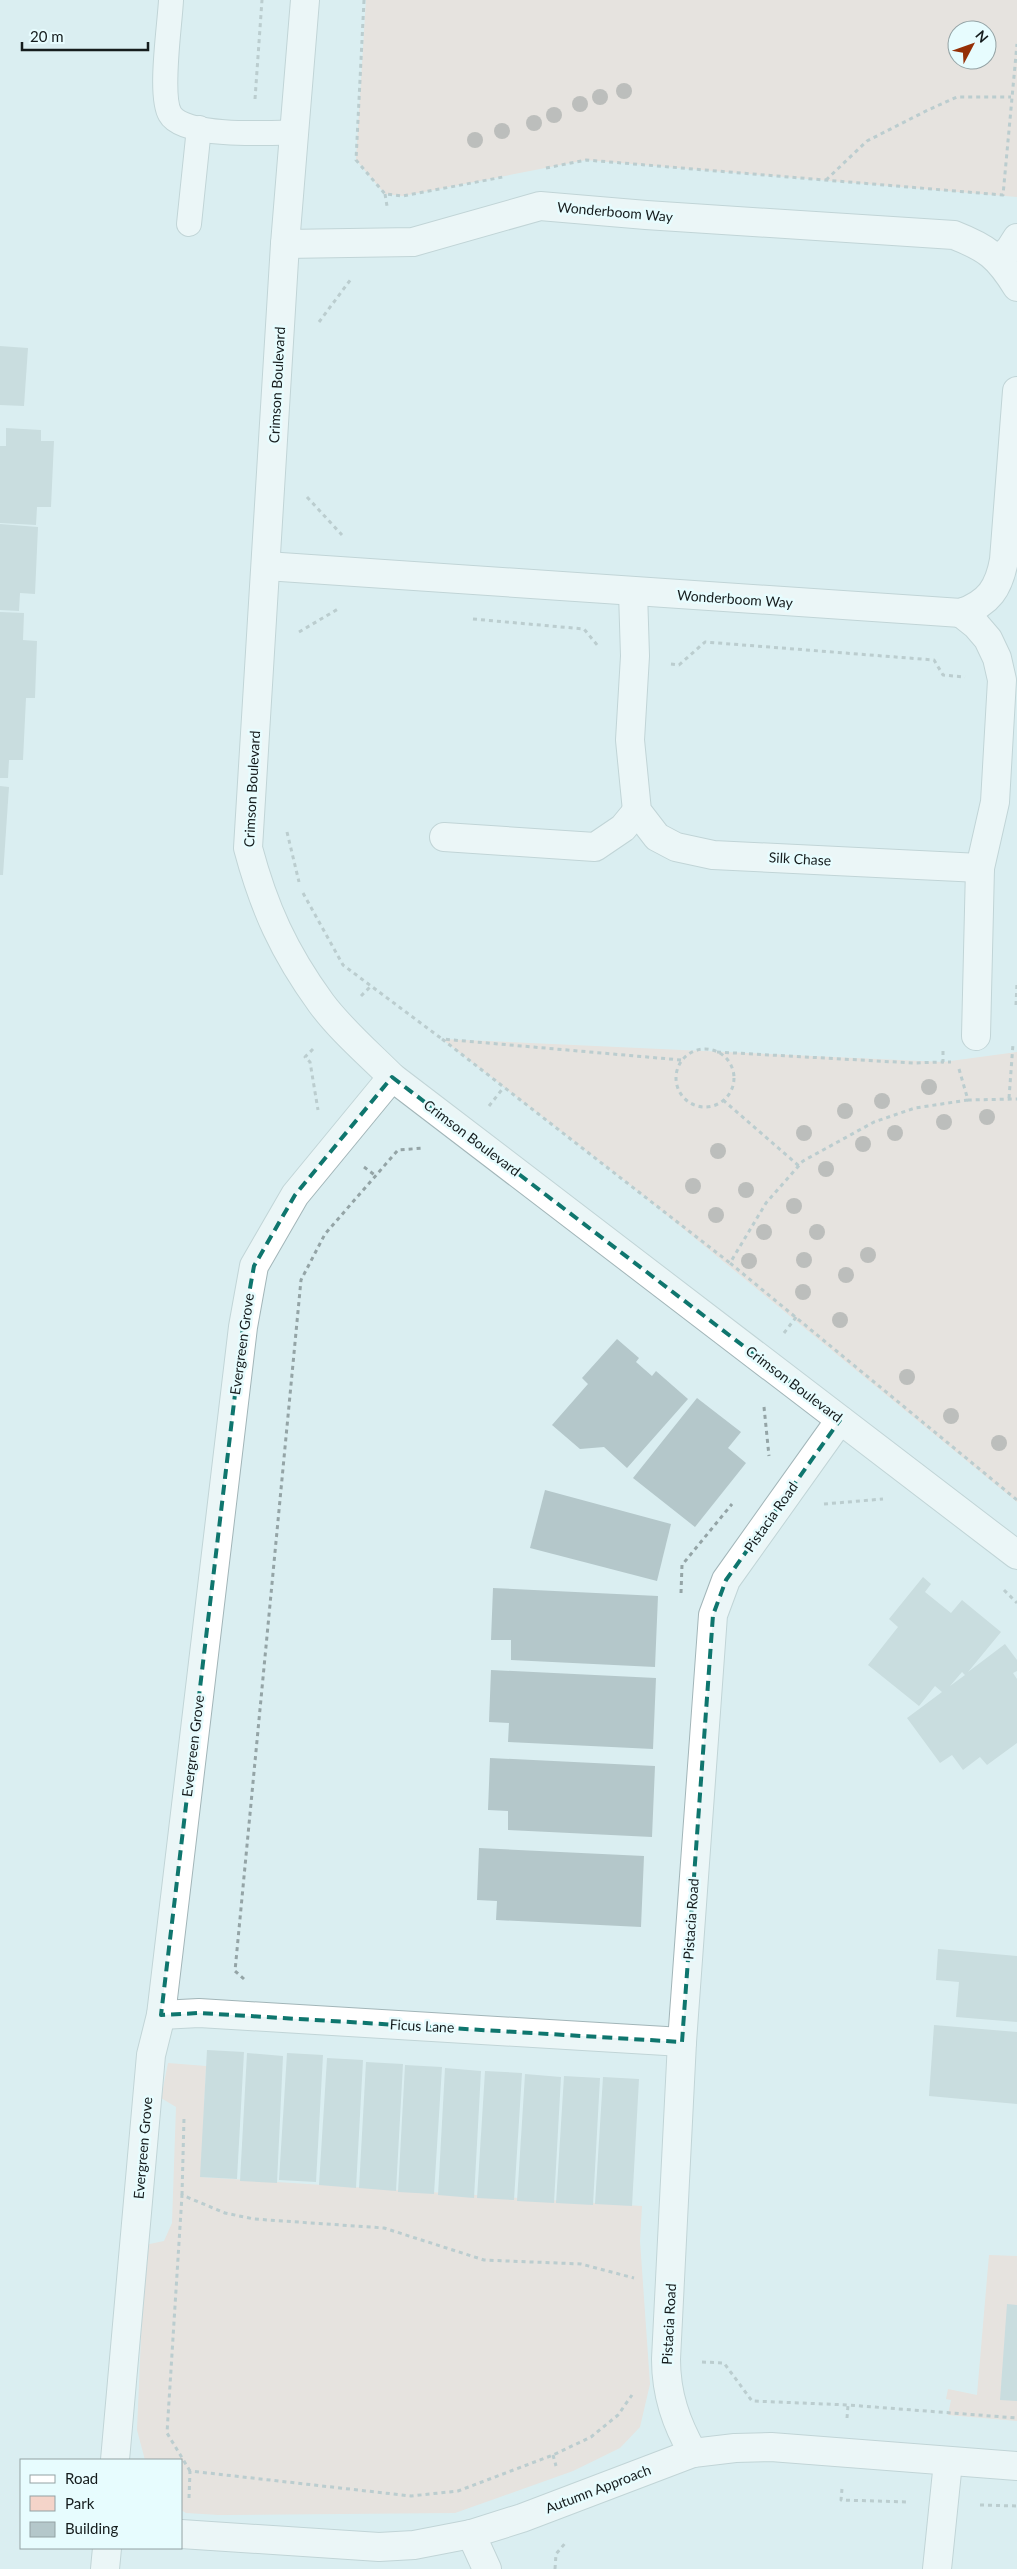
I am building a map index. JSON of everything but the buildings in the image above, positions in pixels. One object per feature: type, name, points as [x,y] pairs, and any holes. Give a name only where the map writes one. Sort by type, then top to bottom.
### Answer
[{"type":"street","name":"Crimson Boulevard","points":[[305,0],[286,244],[248,848],[260,895],[279,937],[321,1003],[392,1077],[1017,1555]]},
{"type":"street","name":"Wonderboom Way","points":[[286,244],[413,242],[540,206],[646,216],[954,235],[981,246],[998,260],[1004,265],[1017,287]]},
{"type":"street","points":[[998,260],[1010,249],[1017,238]]},
{"type":"street","points":[[961,613],[977,608],[990,595],[1001,579],[1017,391]]},
{"type":"street","name":"Wonderboom Way","points":[[266,566],[961,613]]},
{"type":"street","points":[[444,837],[595,847],[623,828],[637,811],[630,740],[635,656],[633,592]]},
{"type":"street","points":[[961,613],[988,639],[997,658],[1002,680],[995,802],[980,868],[976,1036]]},
{"type":"street","name":"Silk Chase","points":[[637,811],[657,837],[676,847],[713,855],[980,868]]},
{"type":"street","name":"Evergreen Grove","points":[[115,2459],[151,2055],[161,2015],[242,1336],[254,1266],[295,1195],[392,1077]]},
{"type":"street","name":"Pistacia Road","points":[[693,2453],[676,2420],[669,2395],[666,2365],[682,2042],[713,1615],[726,1580],[840,1420]]},
{"type":"street","name":"Ficus Lane","points":[[161,2015],[199,2013],[682,2042]]},
{"type":"street","name":"Autumn Approach","points":[[184,2534],[379,2547],[414,2545],[471,2534],[531,2515],[693,2453],[771,2447],[1017,2466]]},
{"type":"street","points":[[937,2569],[948,2462]]},
{"type":"street","points":[[471,2534],[487,2569]]},
{"type":"street","points":[[105,2569],[107,2549]]},
{"type":"lane","points":[[171,0],[165,97],[170,115],[183,125],[199,128],[253,133],[295,132]]},
{"type":"lane","points":[[189,224],[199,128]]},
{"type":"path","points":[[364,0],[356,160],[385,194],[403,196],[509,175]]},
{"type":"path","points":[[538,170],[586,160],[1003,195],[1017,44]]},
{"type":"path","points":[[826,180],[867,141],[928,110],[957,97],[1011,97]]},
{"type":"path","points":[[293,636],[344,605]]},
{"type":"path","points":[[635,656],[679,664],[705,642],[934,660],[943,675],[1002,680]]},
{"type":"path","points":[[285,825],[300,888],[343,965],[442,1039],[730,1264],[1017,1500]]},
{"type":"path","points":[[371,986],[305,1057],[310,1062],[319,1118],[315,1124],[376,1176]]},
{"type":"path","points":[[442,1039],[681,1060]]},
{"type":"path","points":[[717,1052],[729,1061],[734,1081],[731,1091],[723,1100],[707,1107],[688,1102],[677,1086],[675,1077],[681,1060],[696,1050],[705,1048],[717,1052],[913,1063],[943,1062]]},
{"type":"path","points":[[255,2016],[258,1990],[235,1971],[301,1280],[325,1234],[398,1150],[458,1146],[504,1087]]},
{"type":"path","points":[[723,1100],[799,1166]]},
{"type":"path","points":[[730,1264],[766,1203],[803,1161],[874,1122],[915,1108],[968,1100]]},
{"type":"path","points":[[764,1404],[770,1459],[817,1504],[889,1498]]},
{"type":"path","points":[[1000,1585],[1017,1603]]},
{"type":"path","points":[[184,2534],[190,2471],[167,2433],[182,2195],[224,2213],[254,2219],[384,2228],[484,2260],[581,2264],[636,2279]]},
{"type":"path","points":[[190,2471],[411,2496],[458,2491],[553,2455],[591,2437],[618,2415],[633,2392]]},
{"type":"highlighted area","points":[[392,1077],[840,1420],[726,1580],[713,1615],[682,2042],[199,2013],[161,2015],[243,1327],[254,1266],[295,1195]]},
{"type":"green space","points":[[366,0],[1017,0],[1017,197],[586,160],[403,196],[385,194],[356,160]]},
{"type":"green space","points":[[442,1039],[943,1062],[1017,1052],[1017,1502],[625,1181]]},
{"type":"green space","points":[[168,2063],[206,2066],[201,2177],[642,2206],[640,2241],[650,2384],[640,2427],[620,2448],[573,2471],[455,2513],[219,2515],[186,2513],[182,2511],[182,2459],[145,2459],[137,2430],[145,2245],[164,2241],[172,2223],[176,2107],[161,2098]]},
{"type":"green space","points":[[989,2255],[1017,2256],[1017,2421],[948,2415],[951,2400],[946,2399],[948,2389],[977,2395]]}]
